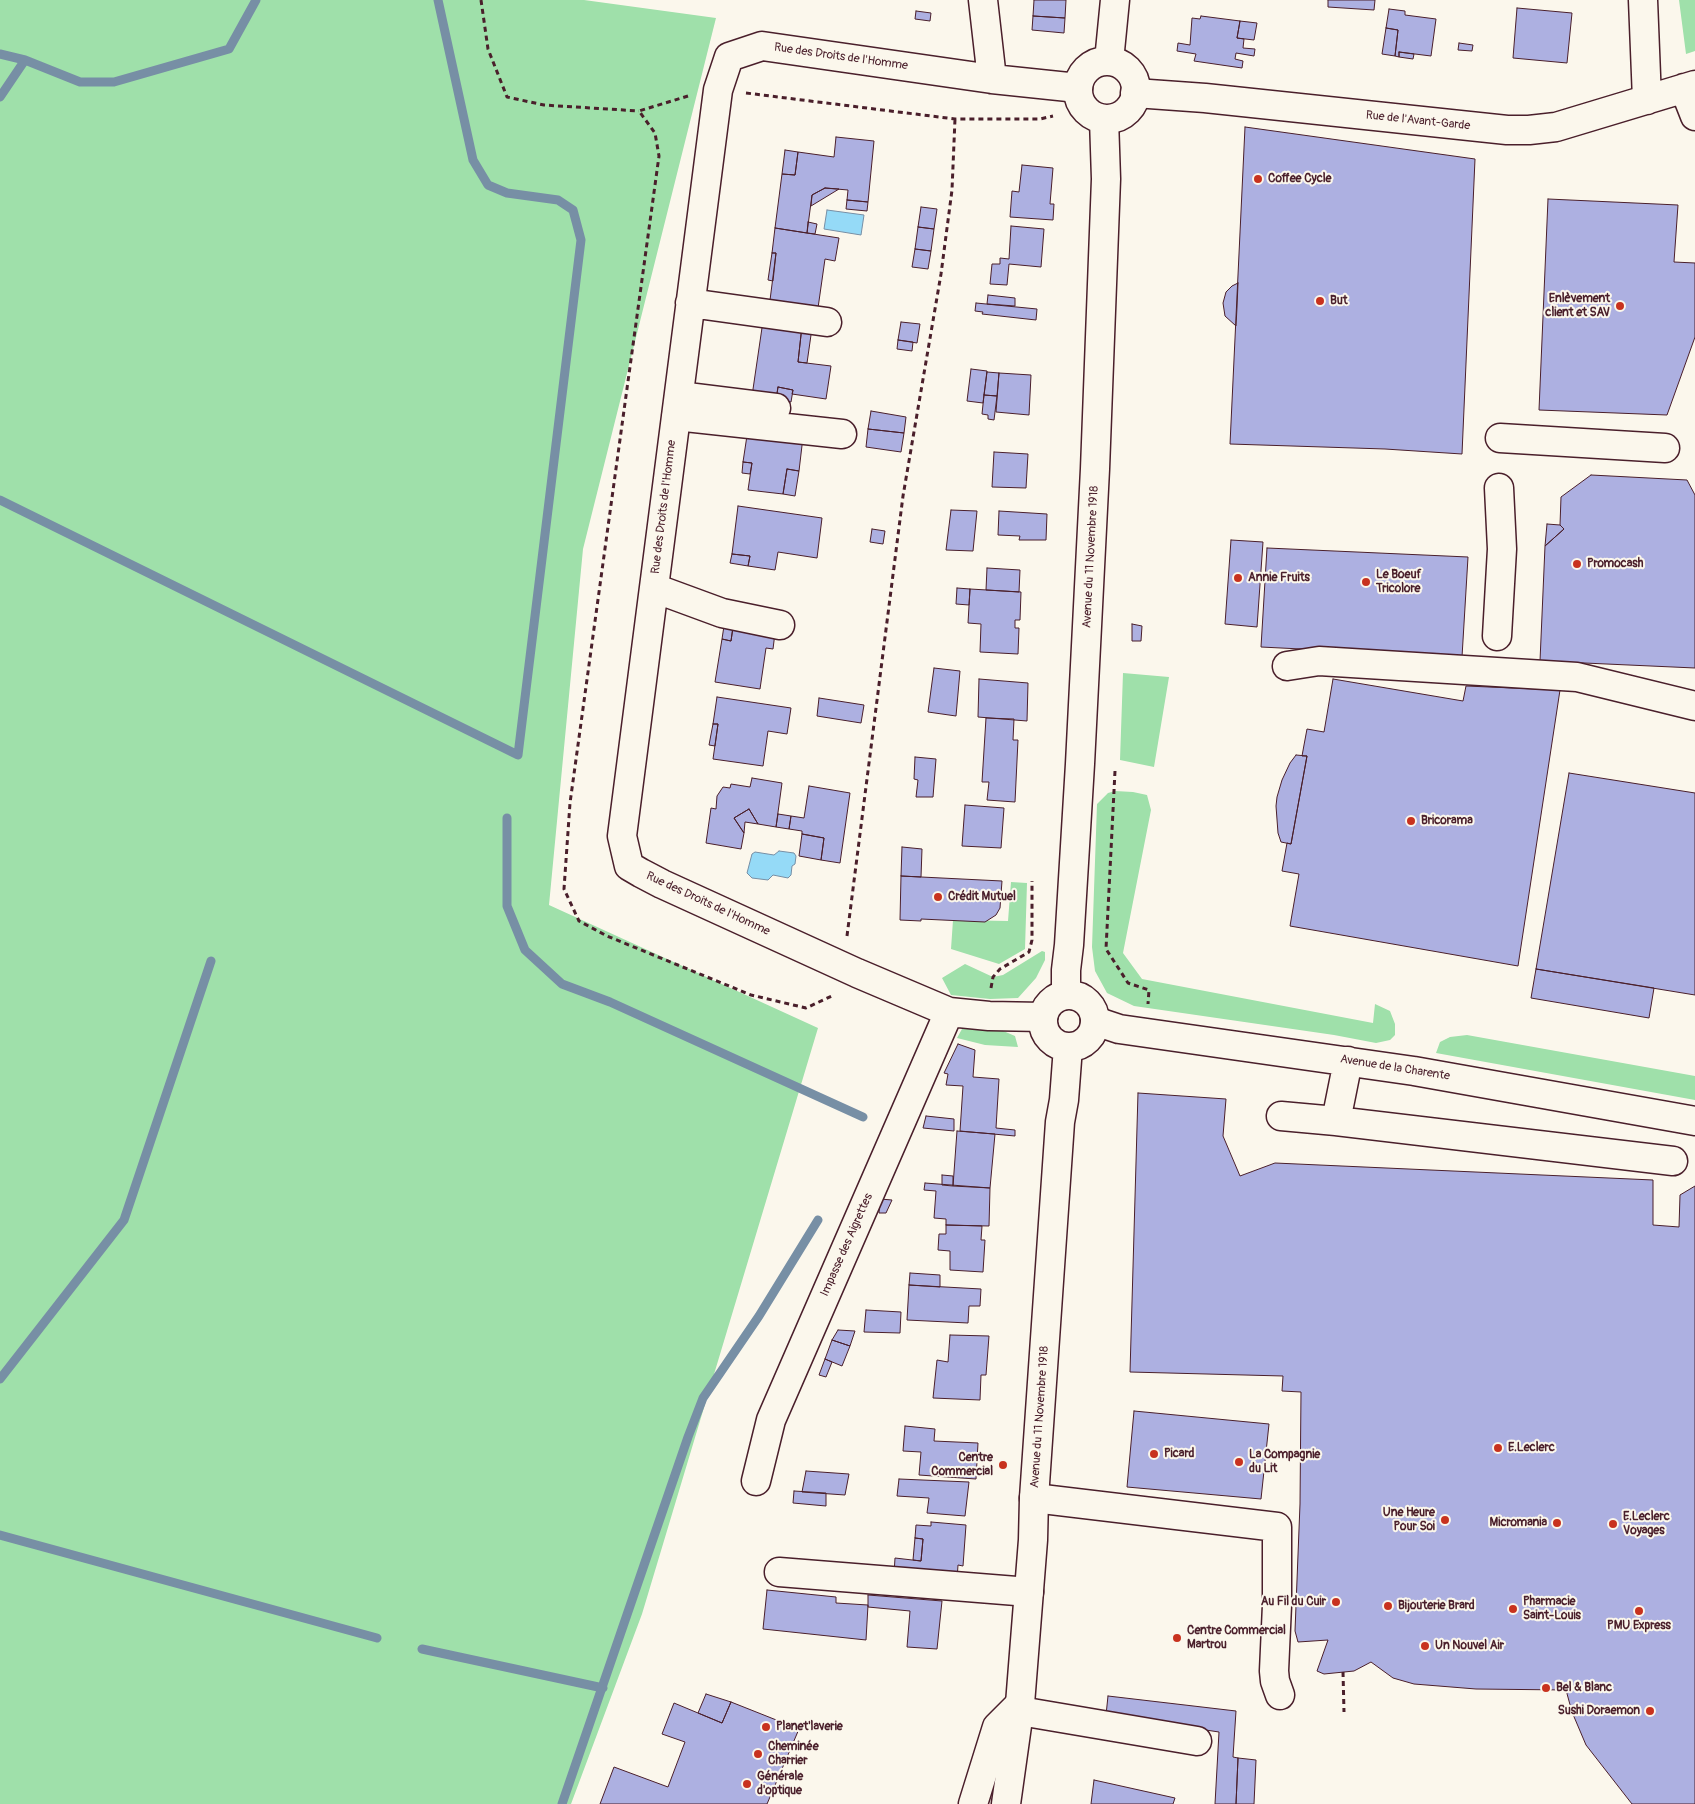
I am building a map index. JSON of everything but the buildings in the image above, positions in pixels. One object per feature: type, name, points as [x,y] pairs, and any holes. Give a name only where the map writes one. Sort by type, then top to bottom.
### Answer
[{"type":"street","points":[[983,0],[992,79]]},
{"type":"street","points":[[1109,61],[1115,0]]},
{"type":"street","points":[[1643,0],[1646,100]]},
{"type":"street","name":"Rue des Droits de l'Homme","points":[[1043,1017],[989,1016],[948,1012],[662,884],[629,866],[622,836],[718,90],[729,57],[762,46],[992,79],[1089,105]]},
{"type":"street","points":[[1109,61],[1126,68],[1132,75],[1136,93],[1129,109],[1113,118],[1089,105],[1080,79],[1092,66],[1100,62],[1109,61]]},
{"type":"street","points":[[1689,86],[1695,116]]},
{"type":"street","name":"Rue de l'Avant-Garde","points":[[1136,93],[1196,97],[1507,130],[1529,130],[1556,127],[1689,86]]},
{"type":"street","name":"Avenue du 11 Novembre 1918","points":[[1066,995],[1095,469],[1106,179],[1089,105]]},
{"type":"street","points":[[690,303],[827,322]]},
{"type":"street","points":[[677,406],[843,425]]},
{"type":"street","points":[[1500,438],[1664,448]]},
{"type":"street","points":[[1497,636],[1502,549],[1499,488]]},
{"type":"street","points":[[654,588],[722,613],[780,624]]},
{"type":"street","points":[[1287,666],[1319,661],[1577,676],[1695,706]]},
{"type":"street","points":[[1066,995],[1083,999],[1089,1005],[1095,1021],[1089,1038],[1083,1043],[1068,1047],[1057,1045],[1050,1040],[1043,1026],[1043,1017],[1051,1002],[1058,997],[1066,995]]},
{"type":"street","name":"Impasse des Aigrettes","points":[[756,1481],[771,1420],[948,1012]]},
{"type":"street","name":"Avenue de la Charente","points":[[1095,1021],[1119,1029],[1348,1061],[1527,1090],[1695,1121]]},
{"type":"street","name":"Avenue du 11 Novembre 1918","points":[[1010,1798],[1020,1708],[1029,1592],[1059,1131],[1068,1047]]},
{"type":"street","points":[[1336,1121],[1348,1061]]},
{"type":"street","points":[[1281,1116],[1674,1161]]},
{"type":"street","points":[[1034,1498],[1277,1527],[1277,1605],[1274,1671],[1280,1695]]},
{"type":"street","points":[[779,1572],[1029,1592]]},
{"type":"street","points":[[973,1804],[997,1727],[1020,1708],[1197,1741]]},
{"type":"path","points":[[481,0],[488,49],[507,97],[544,105],[639,111]]},
{"type":"path","points":[[718,90],[955,120],[1040,119],[1089,105]]},
{"type":"path","points":[[843,966],[903,496],[941,274],[952,190],[955,120]]},
{"type":"path","points":[[1115,771],[1106,949],[1128,982],[1149,990],[1147,1033]]},
{"type":"path","points":[[989,1016],[993,977],[1000,969],[1029,952],[1032,940],[1032,881]]},
{"type":"path","points":[[1343,1672],[1344,1712]]},
{"type":"green space","points":[[0,0],[584,0],[716,18],[583,549],[549,905],[818,1028],[642,1614],[571,1804],[0,1804]]},
{"type":"green space","points":[[1679,0],[1695,0],[1695,51],[1686,54]]},
{"type":"green space","points":[[1123,673],[1169,677],[1154,767],[1120,760]]},
{"type":"green space","points":[[1115,791],[1147,795],[1151,810],[1123,953],[1142,979],[1373,1023],[1375,1004],[1390,1011],[1395,1024],[1395,1035],[1390,1040],[1376,1043],[1334,1035],[1134,1006],[1107,993],[1095,971],[1092,947],[1097,804],[1108,793]]},
{"type":"green space","points":[[1011,882],[1027,883],[1025,949],[999,964],[951,949],[953,920],[1008,921]]},
{"type":"green space","points":[[1042,951],[1045,952],[1045,960],[1036,978],[1018,998],[990,999],[951,995],[942,978],[965,964],[993,977],[1003,975]]},
{"type":"green space","points":[[987,1028],[1001,1030],[1015,1036],[1018,1047],[985,1045],[957,1038],[962,1029]]},
{"type":"green space","points":[[1467,1035],[1695,1076],[1695,1100],[1436,1053],[1440,1042],[1450,1037]]},
{"type":"water","points":[[827,210],[864,215],[861,235],[824,229]]},
{"type":"water","points":[[779,851],[794,853],[796,856],[791,875],[788,878],[773,875],[768,880],[752,878],[747,873],[752,854],[755,852],[774,855]]},
{"type":"waterway","points":[[0,54],[25,60],[80,82],[114,82],[229,49],[256,0]]},
{"type":"waterway","points":[[0,500],[518,755],[581,240],[573,210],[558,200],[507,193],[488,185],[473,160],[438,0]]},
{"type":"waterway","points":[[0,97],[25,60]]},
{"type":"waterway","points":[[507,818],[507,906],[525,950],[562,984],[610,1002],[863,1117]]},
{"type":"waterway","points":[[0,1379],[124,1220],[211,961]]},
{"type":"waterway","points":[[562,1804],[703,1398],[759,1316],[818,1220]]},
{"type":"waterway","points":[[0,1535],[377,1638]]},
{"type":"waterway","points":[[422,1649],[603,1688]]},
{"type":"place","name":"Coffee Cycle","points":[[1258,179]]},
{"type":"place","name":"But","points":[[1320,301]]},
{"type":"place","name":"Enlèvement client et SAV","points":[[1620,306]]},
{"type":"place","name":"Promocash","points":[[1577,564]]},
{"type":"place","name":"Annie Fruits","points":[[1238,578]]},
{"type":"place","name":"Le Boeuf Tricolore","points":[[1366,582]]},
{"type":"place","name":"Bricorama","points":[[1411,821]]},
{"type":"place","name":"Crédit Mutuel","points":[[938,897]]},
{"type":"place","name":"E.Leclerc","points":[[1498,1448]]},
{"type":"place","name":"Picard","points":[[1154,1454]]},
{"type":"place","name":"La Compagnie du Lit","points":[[1239,1462]]},
{"type":"place","name":"Centre Commercial","points":[[1003,1465]]},
{"type":"place","name":"Une Heure Pour Soi","points":[[1445,1520]]},
{"type":"place","name":"Micromania","points":[[1557,1523]]},
{"type":"place","name":"E.Leclerc Voyages","points":[[1613,1524]]},
{"type":"place","name":"Au Fil du Cuir","points":[[1336,1602]]},
{"type":"place","name":"Bijouterie Brard","points":[[1388,1606]]},
{"type":"place","name":"Pharmacie Saint-Louis","points":[[1513,1609]]},
{"type":"place","name":"PMU Express","points":[[1639,1611]]},
{"type":"place","name":"Centre Commercial Martrou","points":[[1177,1638]]},
{"type":"place","name":"Un Nouvel Air","points":[[1425,1646]]},
{"type":"place","name":"Bel & Blanc","points":[[1546,1688]]},
{"type":"place","name":"Sushi Doraemon","points":[[1650,1711]]},
{"type":"place","name":"Planet'laverie","points":[[766,1727]]},
{"type":"place","name":"Cheminée Charrier","points":[[758,1754]]},
{"type":"place","name":"Générale d'optique","points":[[747,1784]]}]
